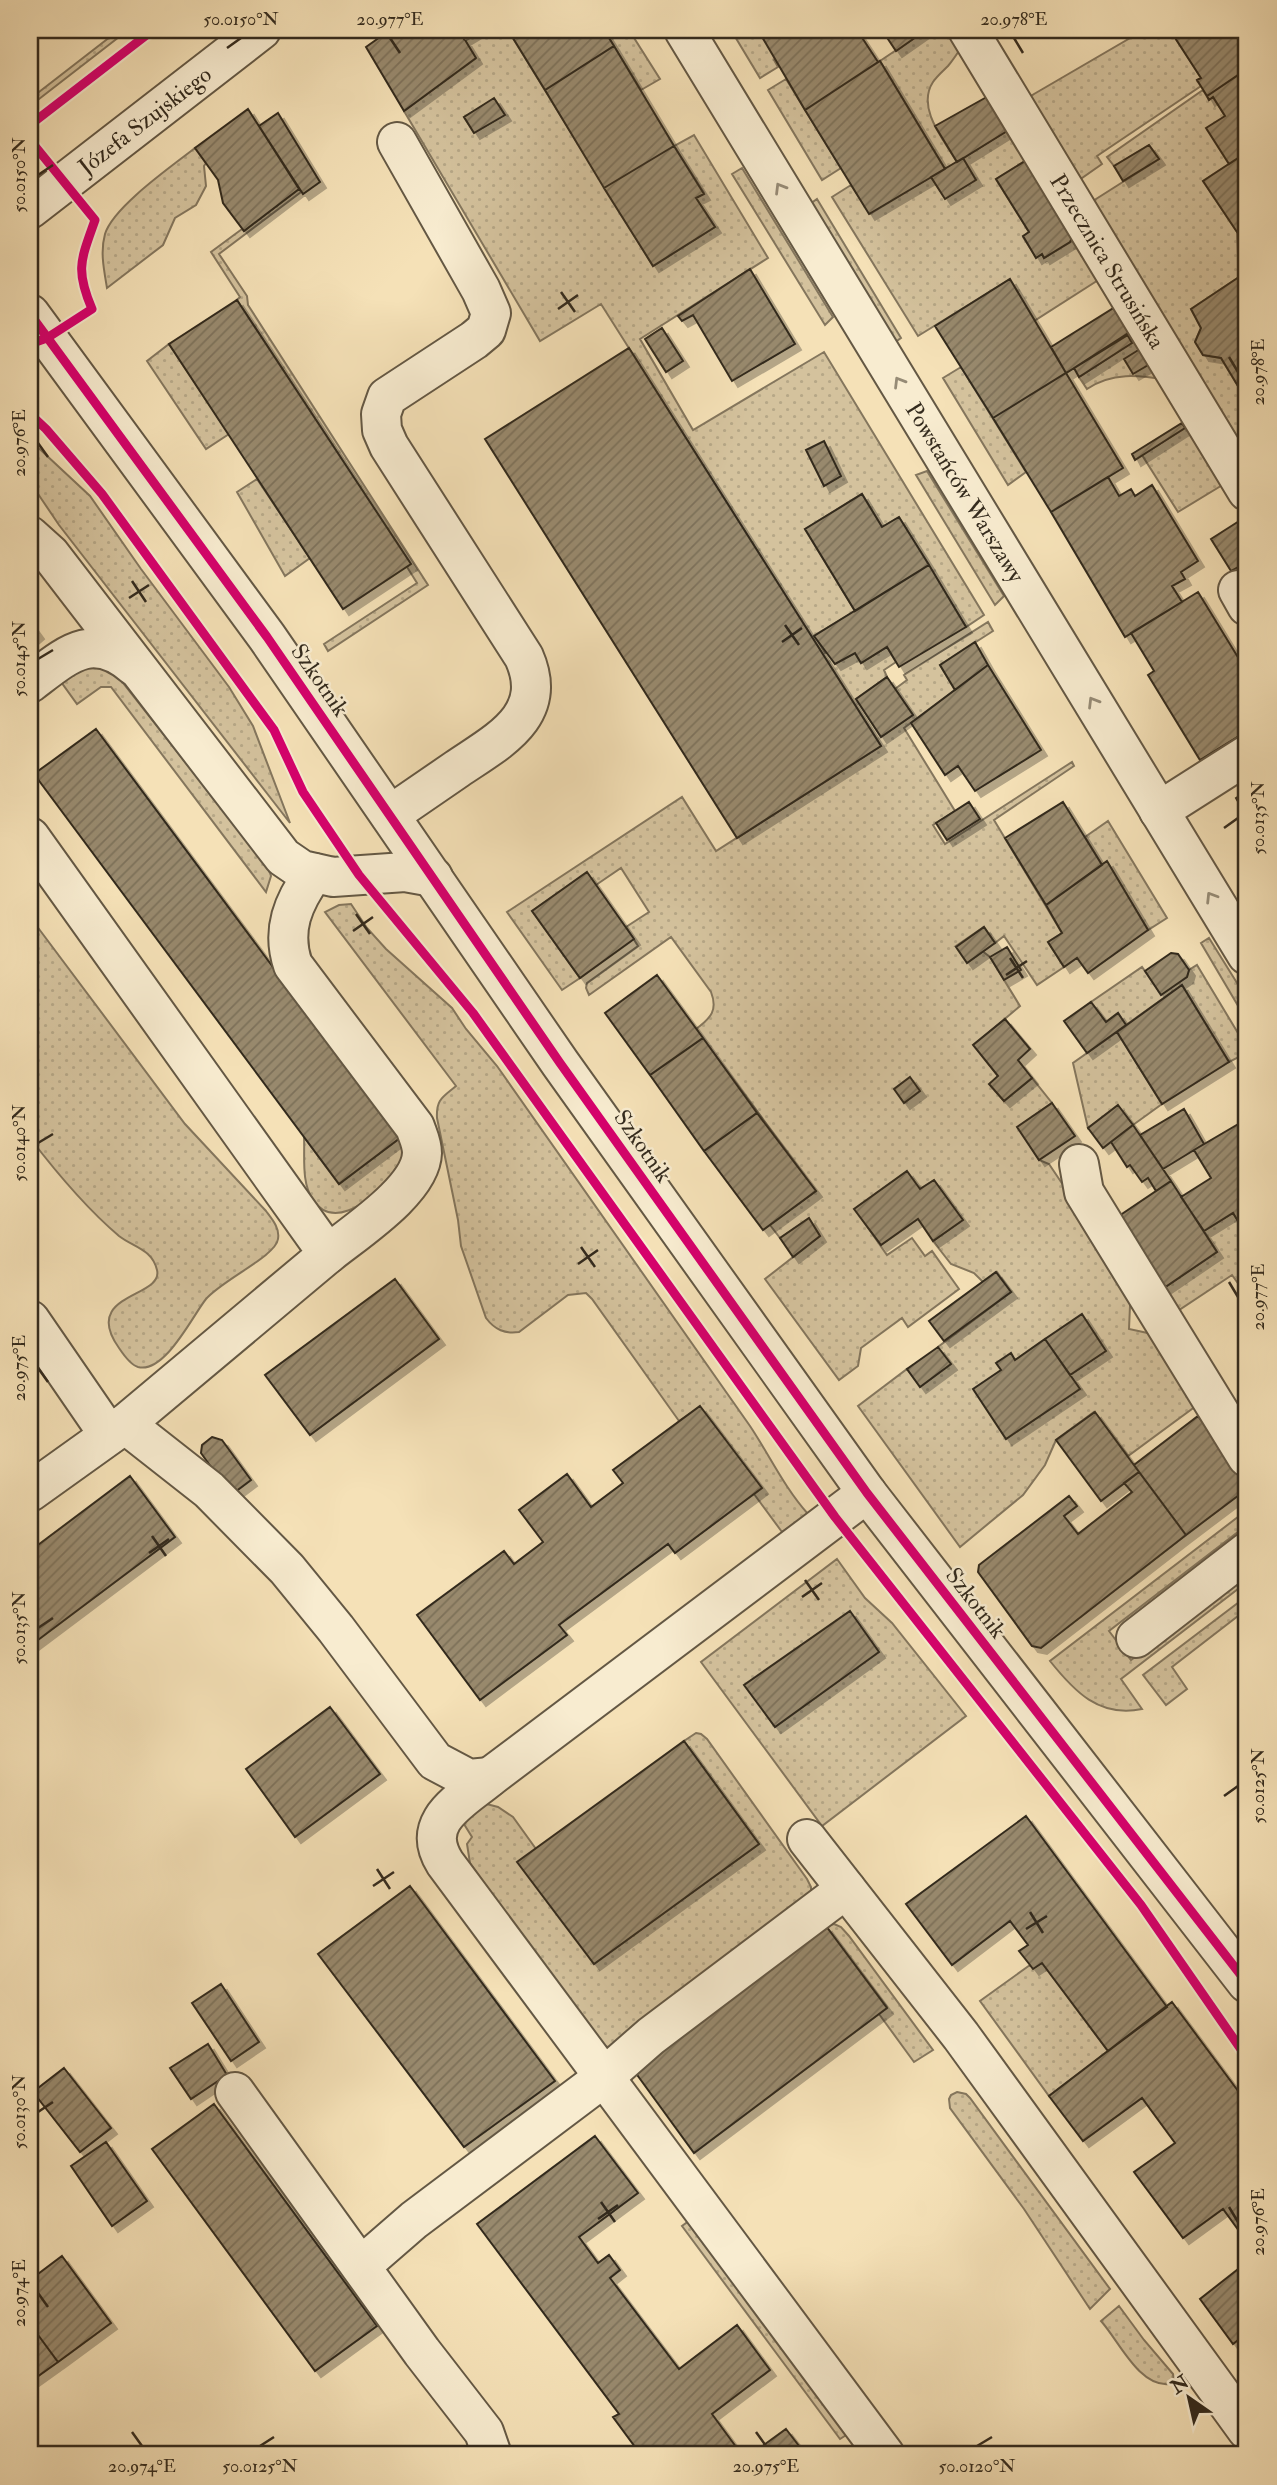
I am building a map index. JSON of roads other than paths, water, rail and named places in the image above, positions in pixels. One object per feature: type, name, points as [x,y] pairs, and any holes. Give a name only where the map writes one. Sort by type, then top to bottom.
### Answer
[{"type":"street","name":"Józefa Szujskiego","points":[[30,209],[261,30]]},
{"type":"street","name":"Powstańców Warszawy","points":[[684,30],[1247,955]]},
{"type":"street","name":"Przecznica Strusińska","points":[[968,30],[1247,491]]},
{"type":"street","points":[[390,816],[505,737],[524,715],[531,691],[524,657],[389,446],[382,430],[381,414],[387,397],[474,340],[486,330],[491,313],[481,290],[397,142]]},
{"type":"street","name":"Szkotnik","points":[[30,314],[267,637],[560,1063],[867,1493],[1247,1983]]},
{"type":"street","points":[[30,536],[50,554],[283,857],[302,870],[333,877],[405,872],[433,877]]},
{"type":"street","points":[[30,683],[65,658],[90,648],[104,648],[119,653],[135,667]]},
{"type":"street","points":[[1158,811],[1247,755]]},
{"type":"street","points":[[30,837],[328,1254]]},
{"type":"street","points":[[30,1492],[117,1429],[390,1203],[417,1173],[422,1155],[421,1141],[415,1127],[293,965],[287,931],[301,892],[314,873]]},
{"type":"street","points":[[1079,1164],[1084,1192],[1247,1457]]},
{"type":"street","points":[[30,1320],[117,1429],[209,1490],[287,1569],[336,1629],[435,1761],[469,1779],[490,1777]]},
{"type":"street","points":[[867,1493],[490,1777],[445,1814],[435,1840],[439,1853],[603,2078],[703,2208],[885,2455]]},
{"type":"street","points":[[1136,1638],[1247,1552]]},
{"type":"street","points":[[807,1839],[961,2036],[1247,2430]]},
{"type":"street","points":[[362,2266],[424,2212],[603,2078],[651,2036],[846,1889]]},
{"type":"street","points":[[235,2092],[422,2352],[484,2432],[495,2454]]}]
